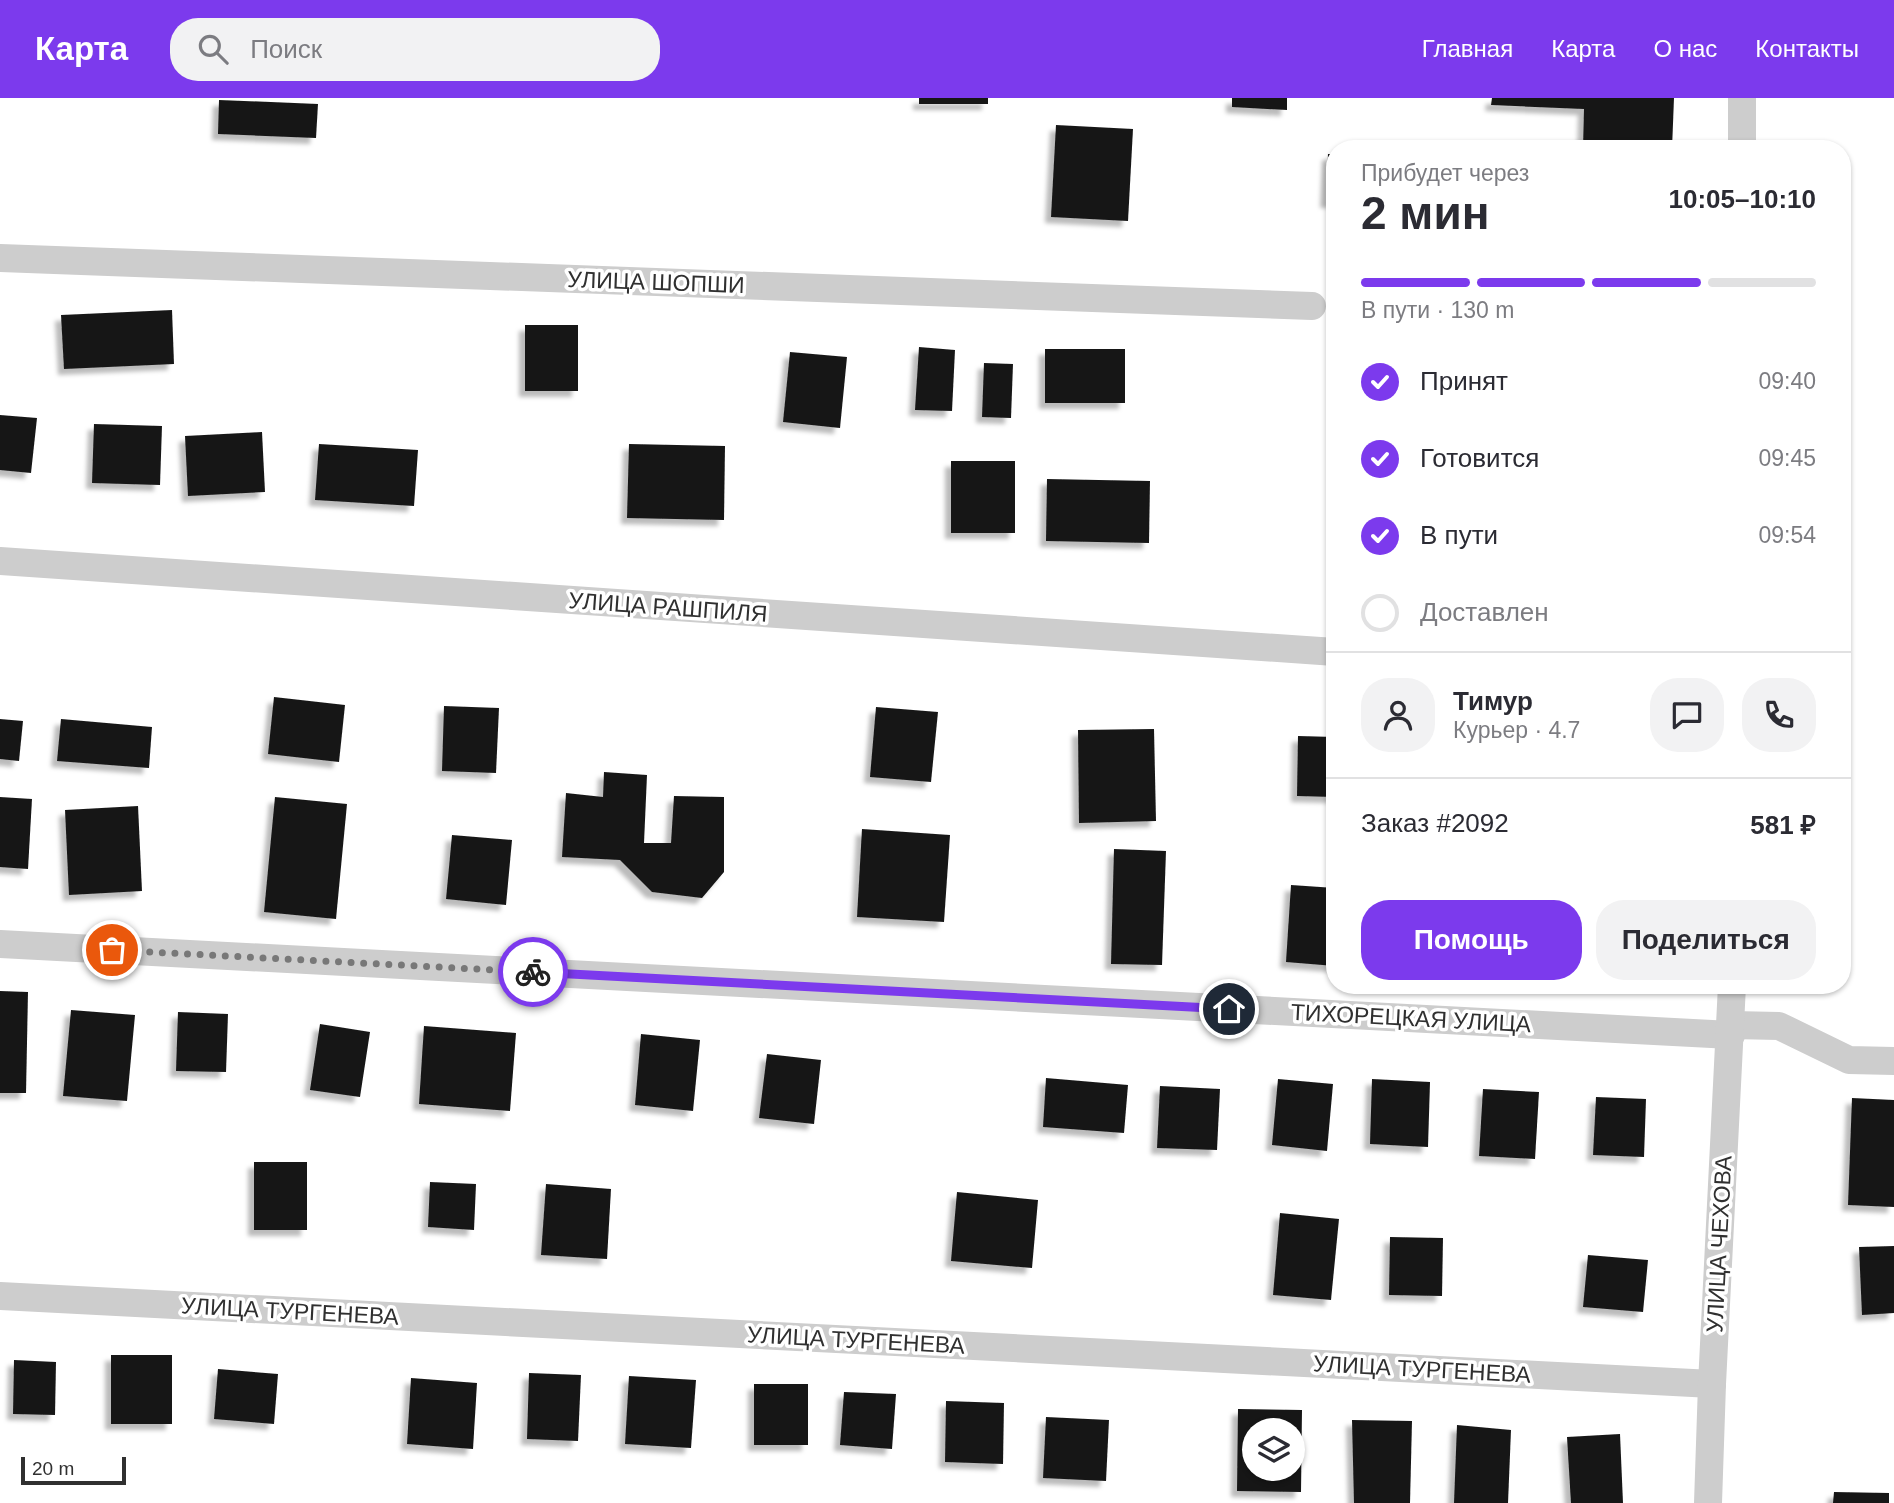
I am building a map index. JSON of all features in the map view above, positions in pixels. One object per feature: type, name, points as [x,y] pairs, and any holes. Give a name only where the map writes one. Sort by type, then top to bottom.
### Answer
[{"type":"street","points":[[1741,140],[1742,98]]},
{"type":"street","name":"УЛИЦА ШОПШИ","points":[[0,258],[1312,306]]},
{"type":"street","name":"УЛИЦА РАШПИЛЯ","points":[[0,561],[1326,651]]},
{"type":"street","name":"ТИХОРЕЦКАЯ УЛИЦА","points":[[0,944],[1731,1030],[1779,1026],[1849,1060],[1894,1061]]},
{"type":"street","name":"УЛИЦА ЧЕХОВА","points":[[1708,1503],[1732,994]]},
{"type":"street","name":"УЛИЦА ТУРГЕНЕВА","points":[[0,1296],[1712,1384]]},
{"type":"building","points":[[919,98],[988,98],[988,104],[919,104]]},
{"type":"building","points":[[1232,98],[1287,98],[1287,110],[1232,107]]},
{"type":"building","points":[[1492,98],[1674,98],[1672,140],[1583,140],[1584,109],[1491,105]]},
{"type":"building","points":[[219,100],[318,104],[316,138],[218,134]]},
{"type":"building","points":[[1056,125],[1133,129],[1128,221],[1051,217]]},
{"type":"building","points":[[172,310],[174,364],[64,369],[61,315]]},
{"type":"building","points":[[525,325],[578,325],[578,391],[525,391]]},
{"type":"building","points":[[919,347],[955,350],[952,411],[915,410]]},
{"type":"building","points":[[1045,349],[1125,349],[1125,403],[1045,403]]},
{"type":"building","points":[[790,352],[847,357],[840,428],[783,422]]},
{"type":"building","points":[[984,363],[1013,364],[1011,418],[982,417]]},
{"type":"building","points":[[0,415],[37,418],[31,473],[0,470]]},
{"type":"building","points":[[94,424],[162,426],[160,485],[92,483]]},
{"type":"building","points":[[262,432],[265,492],[188,496],[185,436]]},
{"type":"building","points":[[319,444],[418,450],[414,506],[315,500]]},
{"type":"building","points":[[629,444],[725,446],[724,520],[627,518]]},
{"type":"building","points":[[951,461],[1015,461],[1015,533],[951,533]]},
{"type":"building","points":[[1047,479],[1150,481],[1149,543],[1046,541]]},
{"type":"building","points":[[274,697],[345,705],[339,762],[268,754]]},
{"type":"building","points":[[444,706],[499,708],[496,773],[442,771]]},
{"type":"building","points":[[876,707],[938,712],[931,782],[870,777]]},
{"type":"building","points":[[0,719],[23,721],[19,761],[0,759]]},
{"type":"building","points":[[61,719],[152,727],[149,768],[57,761]]},
{"type":"building","points":[[1154,729],[1156,821],[1079,823],[1078,730]]},
{"type":"building","points":[[1298,736],[1326,737],[1326,797],[1297,796]]},
{"type":"building","points":[[604,772],[647,775],[644,843],[671,843],[674,796],[724,797],[724,872],[702,898],[652,892],[620,860],[562,857],[566,793],[603,797]]},
{"type":"building","points":[[0,797],[32,799],[28,869],[0,867]]},
{"type":"building","points":[[275,797],[347,804],[336,919],[264,912]]},
{"type":"building","points":[[138,806],[142,891],[69,895],[65,810]]},
{"type":"building","points":[[862,829],[950,835],[944,922],[857,917]]},
{"type":"building","points":[[452,835],[512,840],[506,905],[446,899]]},
{"type":"building","points":[[1114,849],[1166,851],[1162,965],[1111,964]]},
{"type":"building","points":[[1291,885],[1326,887],[1326,965],[1286,962]]},
{"type":"building","points":[[0,991],[28,992],[26,1093],[0,1093]]},
{"type":"building","points":[[71,1010],[135,1015],[127,1101],[63,1096]]},
{"type":"building","points":[[178,1012],[228,1014],[226,1072],[176,1071]]},
{"type":"building","points":[[320,1024],[370,1032],[360,1097],[310,1090]]},
{"type":"building","points":[[424,1026],[516,1033],[510,1111],[419,1104]]},
{"type":"building","points":[[641,1034],[700,1040],[693,1111],[635,1105]]},
{"type":"building","points":[[767,1054],[821,1060],[814,1124],[759,1118]]},
{"type":"building","points":[[1046,1078],[1128,1085],[1124,1133],[1043,1127]]},
{"type":"building","points":[[1278,1079],[1333,1084],[1327,1151],[1272,1145]]},
{"type":"building","points":[[1372,1079],[1430,1082],[1428,1147],[1370,1144]]},
{"type":"building","points":[[1160,1086],[1220,1089],[1217,1150],[1157,1148]]},
{"type":"building","points":[[1483,1089],[1539,1092],[1535,1159],[1479,1156]]},
{"type":"building","points":[[1596,1097],[1646,1099],[1644,1157],[1593,1155]]},
{"type":"building","points":[[1852,1098],[1894,1100],[1894,1207],[1848,1205]]},
{"type":"building","points":[[254,1162],[307,1162],[307,1230],[254,1230]]},
{"type":"building","points":[[430,1182],[476,1184],[474,1230],[428,1227]]},
{"type":"building","points":[[546,1184],[611,1189],[607,1259],[541,1255]]},
{"type":"building","points":[[957,1192],[1038,1200],[1032,1268],[951,1261]]},
{"type":"building","points":[[1280,1213],[1339,1219],[1331,1300],[1273,1295]]},
{"type":"building","points":[[1390,1237],[1443,1238],[1442,1296],[1389,1295]]},
{"type":"building","points":[[1894,1246],[1894,1313],[1862,1315],[1859,1247]]},
{"type":"building","points":[[1588,1255],[1648,1260],[1643,1312],[1583,1307]]},
{"type":"building","points":[[111,1355],[172,1355],[172,1424],[111,1424]]},
{"type":"building","points":[[14,1360],[56,1362],[55,1415],[13,1414]]},
{"type":"building","points":[[218,1369],[278,1374],[274,1424],[214,1419]]},
{"type":"building","points":[[529,1373],[581,1375],[578,1441],[527,1439]]},
{"type":"building","points":[[629,1376],[696,1380],[691,1448],[625,1444]]},
{"type":"building","points":[[411,1378],[477,1383],[473,1449],[407,1444]]},
{"type":"building","points":[[754,1384],[808,1384],[808,1445],[754,1445]]},
{"type":"building","points":[[844,1392],[896,1394],[892,1449],[840,1445]]},
{"type":"building","points":[[946,1401],[1004,1403],[1003,1464],[945,1462]]},
{"type":"building","points":[[1238,1409],[1302,1410],[1302,1418],[1242,1418],[1242,1481],[1301,1481],[1301,1492],[1237,1491]]},
{"type":"building","points":[[1046,1417],[1109,1420],[1106,1481],[1043,1478]]},
{"type":"building","points":[[1352,1420],[1412,1421],[1410,1503],[1354,1503]]},
{"type":"building","points":[[1457,1425],[1511,1430],[1508,1503],[1454,1503]]},
{"type":"building","points":[[1620,1434],[1623,1503],[1571,1503],[1567,1437]]},
{"type":"building","points":[[1834,1492],[1889,1493],[1889,1503],[1833,1503]]},
{"type":"way so far","points":[[112,950],[533,972]]},
{"type":"route","points":[[533,972],[1229,1009]]}]
